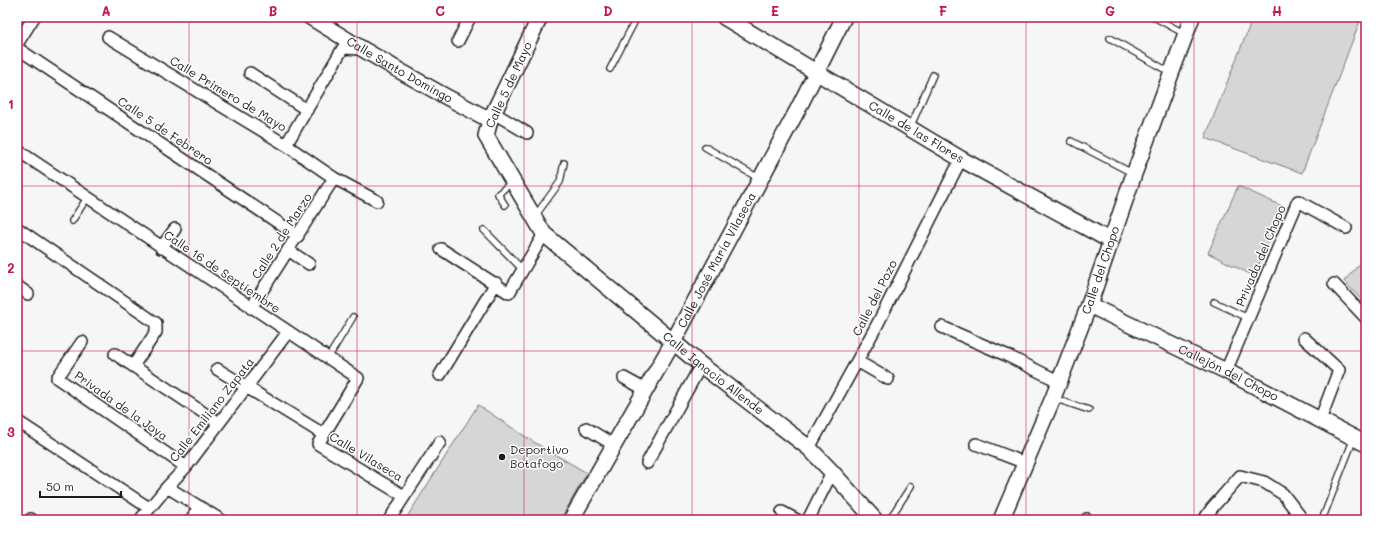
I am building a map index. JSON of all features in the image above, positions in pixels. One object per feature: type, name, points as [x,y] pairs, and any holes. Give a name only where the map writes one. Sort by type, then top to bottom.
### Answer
[{"type":"street","points":[[17,44],[20,32],[34,17]]},
{"type":"street","name":"Calle Santo Domingo","points":[[310,17],[434,91],[492,117]]},
{"type":"street","points":[[458,41],[470,17]]},
{"type":"street","name":"Calle 5 de Mayo","points":[[540,17],[492,117],[486,136],[544,234]]},
{"type":"street","name":"Calle José María Vilaseca","points":[[571,520],[673,342],[798,109],[844,17]]},
{"type":"street","name":"Calle del Chopo","points":[[1001,520],[1060,382],[1192,17]]},
{"type":"street","name":"Calle de las Flores","points":[[733,19],[961,159],[1111,241]]},
{"type":"street","name":"Calle Primero de Mayo","points":[[108,36],[286,145],[334,178],[377,201]]},
{"type":"street","name":"Calle 5 de Febrero","points":[[17,48],[298,236]]},
{"type":"street","points":[[286,145],[308,110],[343,48],[362,49]]},
{"type":"street","points":[[250,73],[308,110]]},
{"type":"street","points":[[492,117],[527,133]]},
{"type":"street","name":"Calle 16 de Septiembre","points":[[17,150],[161,248],[358,378],[323,434]]},
{"type":"street","name":"Calle del Pozo","points":[[809,448],[877,325],[961,159]]},
{"type":"street","name":"Calle 2 de Marzo","points":[[251,308],[334,178]]},
{"type":"street","name":"Privada del Chopo","points":[[1226,371],[1298,201],[1346,228]]},
{"type":"street","points":[[17,228],[156,323],[156,332],[133,366]]},
{"type":"street","points":[[161,248],[175,229]]},
{"type":"street","points":[[441,249],[496,283],[509,293],[544,234]]},
{"type":"street","name":"Calle Ignacio Allende","points":[[544,234],[701,365],[809,448],[875,520]]},
{"type":"street","points":[[288,250],[309,264]]},
{"type":"street","points":[[440,375],[496,283]]},
{"type":"street","points":[[1334,284],[1366,318]]},
{"type":"street","points":[[17,286],[28,294]]},
{"type":"street","name":"Callejón del Chopo","points":[[1089,305],[1226,371],[1360,441]]},
{"type":"street","points":[[942,327],[1006,355],[1060,382]]},
{"type":"street","name":"Calle Emiliano Zapata","points":[[140,520],[167,487],[186,467],[288,332]]},
{"type":"street","points":[[1304,338],[1339,370],[1320,420]]},
{"type":"street","name":"Privada de la Joya","points":[[82,342],[57,378],[186,467]]},
{"type":"street","points":[[115,354],[219,423]]},
{"type":"street","points":[[857,361],[888,378]]},
{"type":"street","points":[[647,463],[701,365]]},
{"type":"street","name":"Calle Vilaseca","points":[[217,369],[323,434],[318,444],[404,496]]},
{"type":"street","points":[[624,378],[646,390]]},
{"type":"street","points":[[17,421],[149,508]]},
{"type":"street","points":[[586,428],[614,445]]},
{"type":"street","name":"Calle Vilaseca","points":[[389,520],[440,442]]},
{"type":"street","points":[[976,444],[1025,463]]},
{"type":"street","points":[[808,520],[832,472]]},
{"type":"street","points":[[1204,520],[1212,508],[1240,476],[1264,482],[1283,494],[1303,520]]},
{"type":"street","points":[[167,487],[221,520]]},
{"type":"street","points":[[191,520],[199,507]]},
{"type":"street","points":[[782,512],[797,520]]},
{"type":"lane","points":[[610,69],[637,17]]},
{"type":"lane","points":[[1154,17],[1185,34]]},
{"type":"lane","points":[[1110,38],[1171,73]]},
{"type":"lane","points":[[910,128],[933,75]]},
{"type":"lane","points":[[1071,140],[1134,174]]},
{"type":"lane","points":[[705,147],[761,179]]},
{"type":"lane","points":[[534,218],[560,182],[564,163]]},
{"type":"lane","points":[[505,205],[498,194],[513,181]]},
{"type":"lane","points":[[72,221],[87,198]]},
{"type":"lane","points":[[484,230],[523,270]]},
{"type":"lane","points":[[1214,302],[1248,318]]},
{"type":"lane","points":[[328,358],[353,317]]},
{"type":"lane","points":[[1053,398],[1090,410]]},
{"type":"lane","points":[[1322,520],[1360,441]]},
{"type":"lane","points":[[889,520],[911,486]]},
{"type":"shaded area","points":[[1253,17],[1351,17],[1360,21],[1302,173],[1205,138]]},
{"type":"shaded area","points":[[1238,186],[1284,207],[1254,276],[1208,253]]},
{"type":"shaded area","points":[[1366,257],[1366,305],[1344,281]]},
{"type":"shaded area","name":"Deportivo Botafogo","points":[[478,405],[532,441],[587,473],[560,520],[405,520]]},
{"type":"place","name":"Deportivo Botafogo","points":[[502,457]]}]
